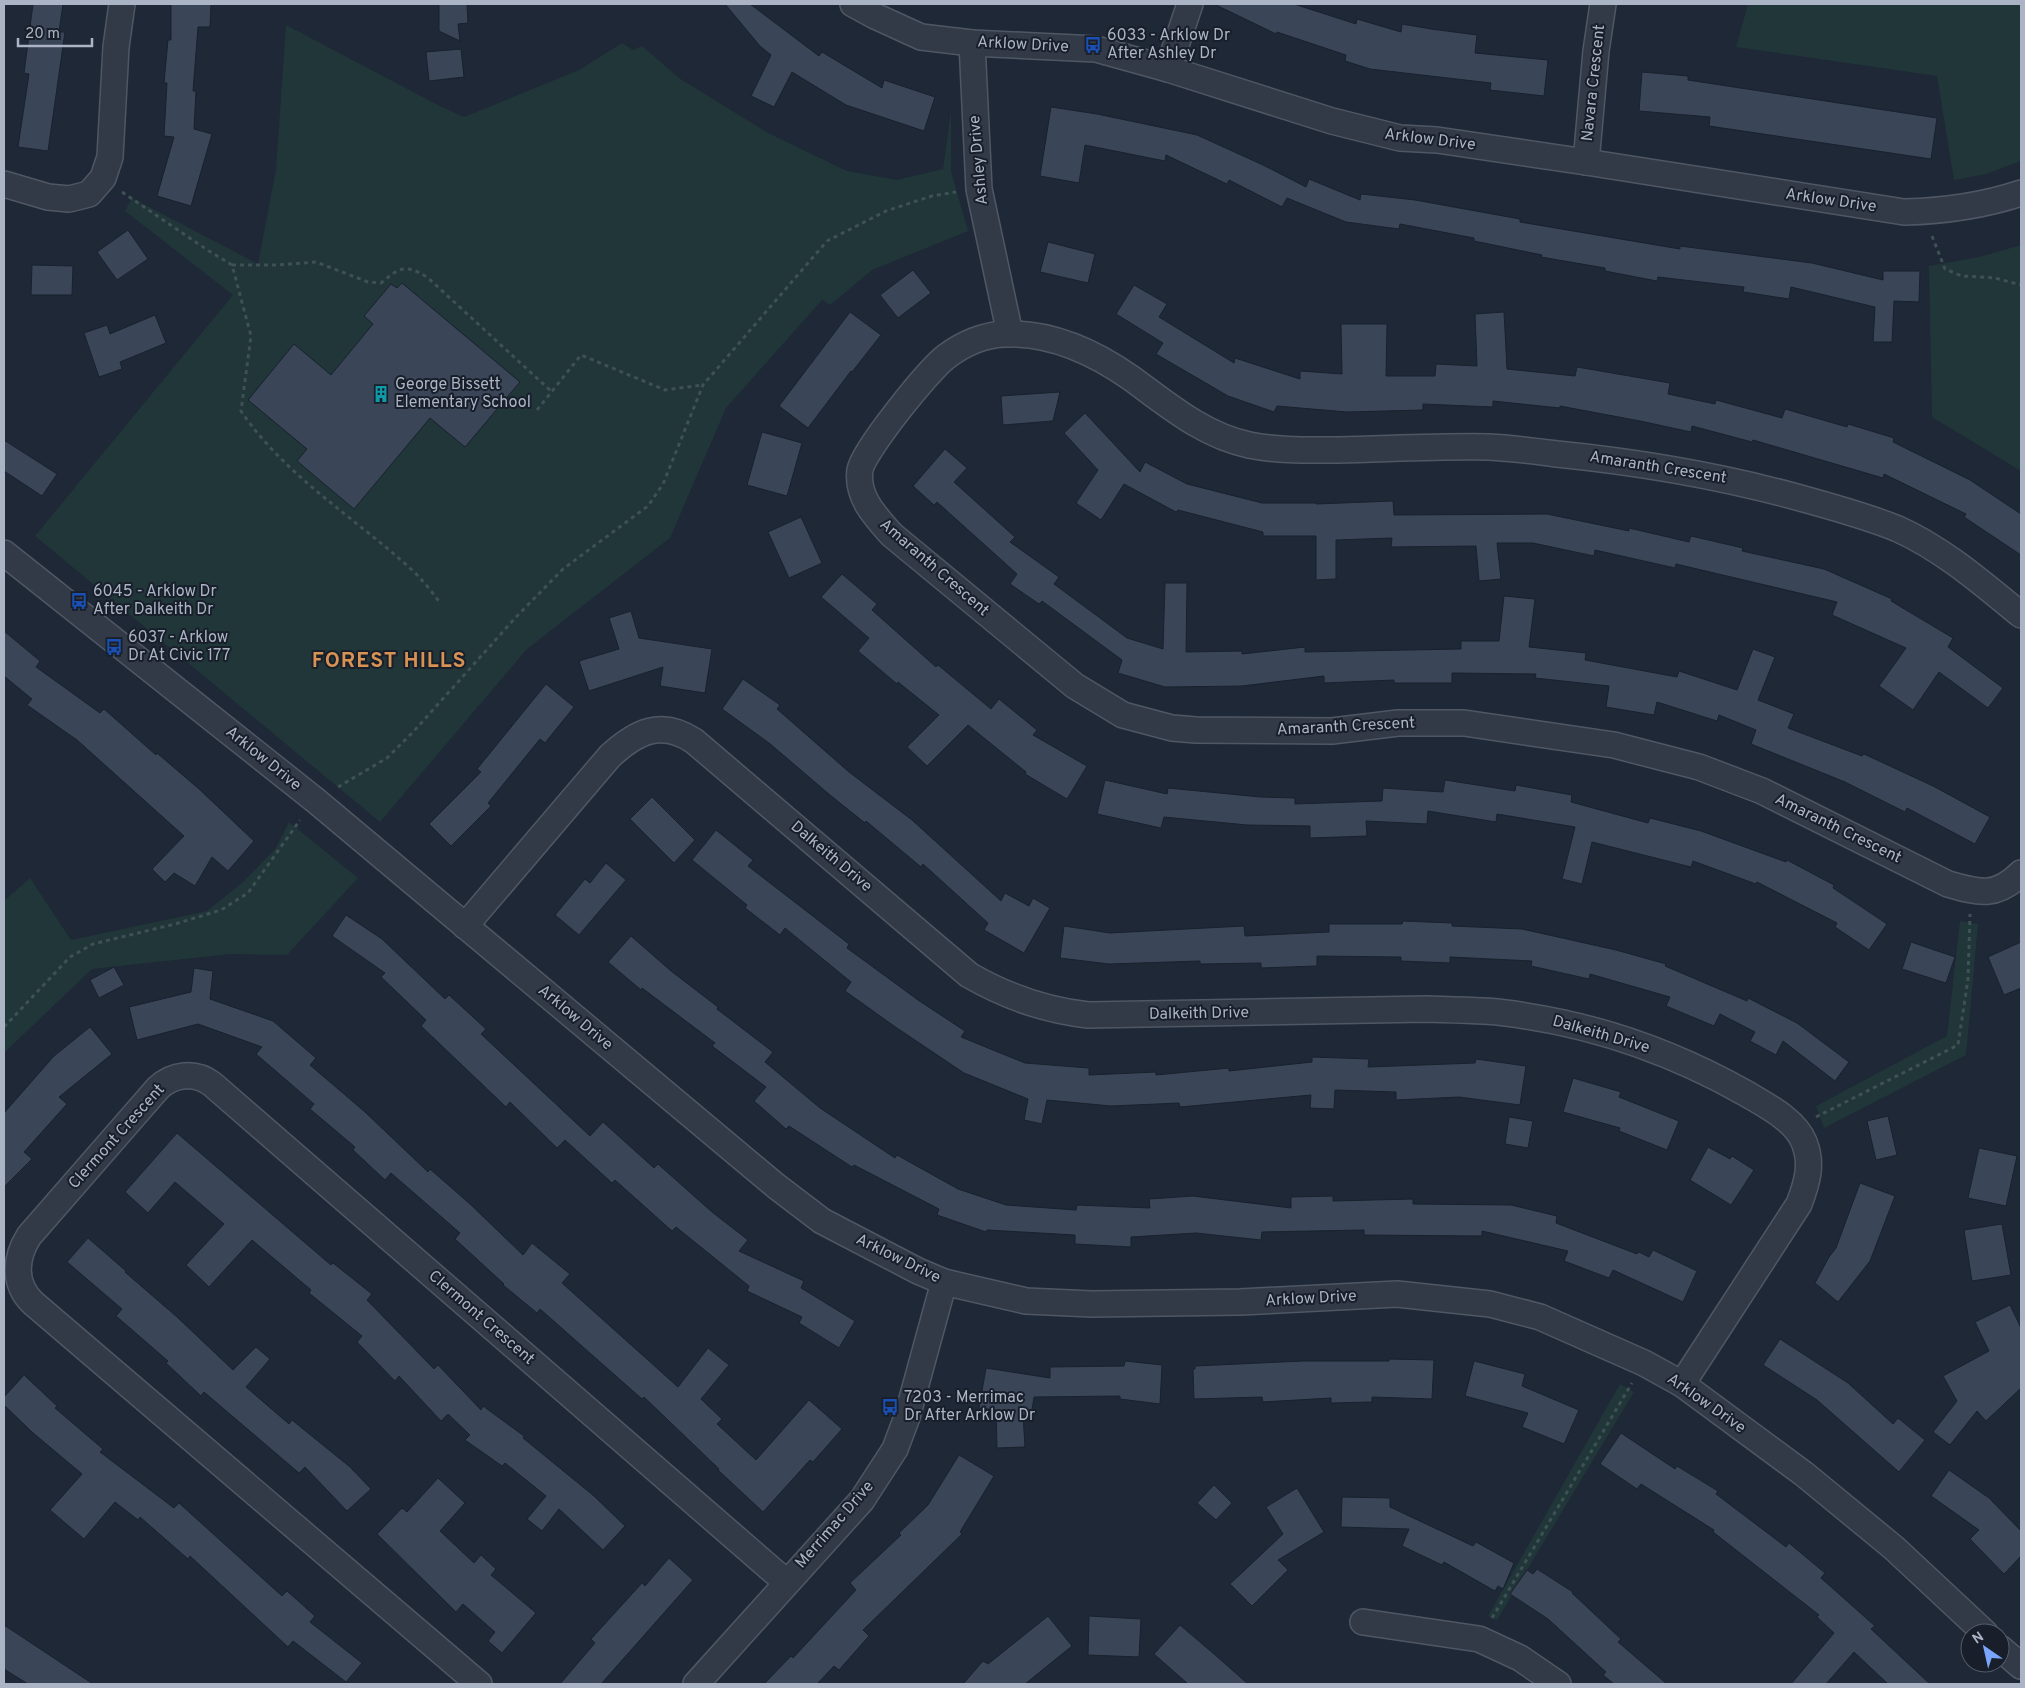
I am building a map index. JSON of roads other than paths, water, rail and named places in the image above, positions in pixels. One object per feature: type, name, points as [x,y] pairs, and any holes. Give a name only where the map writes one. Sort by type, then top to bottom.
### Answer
[{"type":"street","points":[[4,184],[48,197],[69,199],[89,194],[103,178],[110,157],[116,47],[122,4]]},
{"type":"street","name":"Arklow Drive","points":[[853,4],[920,37],[972,43],[1096,49],[1168,69],[1364,130],[1400,138],[1437,140],[1904,212],[1952,210],[1998,201],[2021,193]]},
{"type":"street","points":[[1168,69],[1190,4]]},
{"type":"street","name":"Navara Crescent","points":[[1586,162],[1596,51],[1603,4]]},
{"type":"street","name":"Ashley Drive","points":[[972,43],[979,190],[1010,334]]},
{"type":"street","name":"Amaranth Crescent","points":[[2021,615],[1939,552],[1899,530],[1838,508],[1731,480],[1664,467],[1584,456],[1490,447],[1312,450],[1264,448],[1246,444],[1192,423],[1127,375],[1082,351],[1053,339],[1032,334],[991,335],[973,341],[949,354],[930,372],[895,415],[863,461],[860,471],[863,494],[875,517],[892,535],[1075,686],[1123,715],[1147,723],[1196,730],[1332,731],[1398,723],[1464,723],[1614,745],[1699,766],[1762,791],[1948,884],[1971,890],[1990,892],[2001,889],[2021,873]]},
{"type":"street","name":"Arklow Drive","points":[[4,553],[315,800],[776,1186],[822,1221],[944,1282],[1026,1301],[1092,1304],[1240,1302],[1397,1294],[1490,1304],[1540,1317],[1644,1363],[1682,1384],[1804,1474],[1894,1548],[1974,1623]]},
{"type":"street","name":"Dalkeith Drive","points":[[466,926],[619,748],[632,737],[651,730],[675,731],[694,741],[969,975],[1003,994],[1027,1003],[1052,1010],[1088,1016],[1427,1009],[1524,1015],[1616,1036],[1674,1058],[1733,1086],[1766,1105],[1796,1128],[1804,1142],[1809,1162],[1808,1182],[1799,1204],[1682,1384]]},
{"type":"street","name":"Clermont Crescent","points":[[480,1684],[27,1297],[22,1288],[18,1280],[18,1262],[29,1236],[158,1088],[168,1080],[191,1076],[202,1078],[212,1084],[786,1582]]},
{"type":"street","name":"Merrimac Drive","points":[[696,1684],[786,1582],[862,1500],[895,1449],[907,1416],[944,1282]]},
{"type":"street","points":[[1363,1622],[1479,1639],[1520,1658],[1558,1684]]},
{"type":"street","points":[[2010,1657],[2021,1666]]},
{"type":"place","name":"6033 - Arklow Dr After Ashley Dr","points":[[1093,45]]},
{"type":"place","name":"George Bissett Elementary School","points":[[381,394]]},
{"type":"place","name":"6045 - Arklow Dr After Dalkeith Dr","points":[[79,601]]},
{"type":"place","name":"6037 - Arklow Dr At Civic 177","points":[[114,647]]},
{"type":"place","name":"7203 - Merrimac Dr After Arklow Dr","points":[[890,1407]]},
{"type":"district","name":"FOREST HILLS","points":[[389,661]]}]
